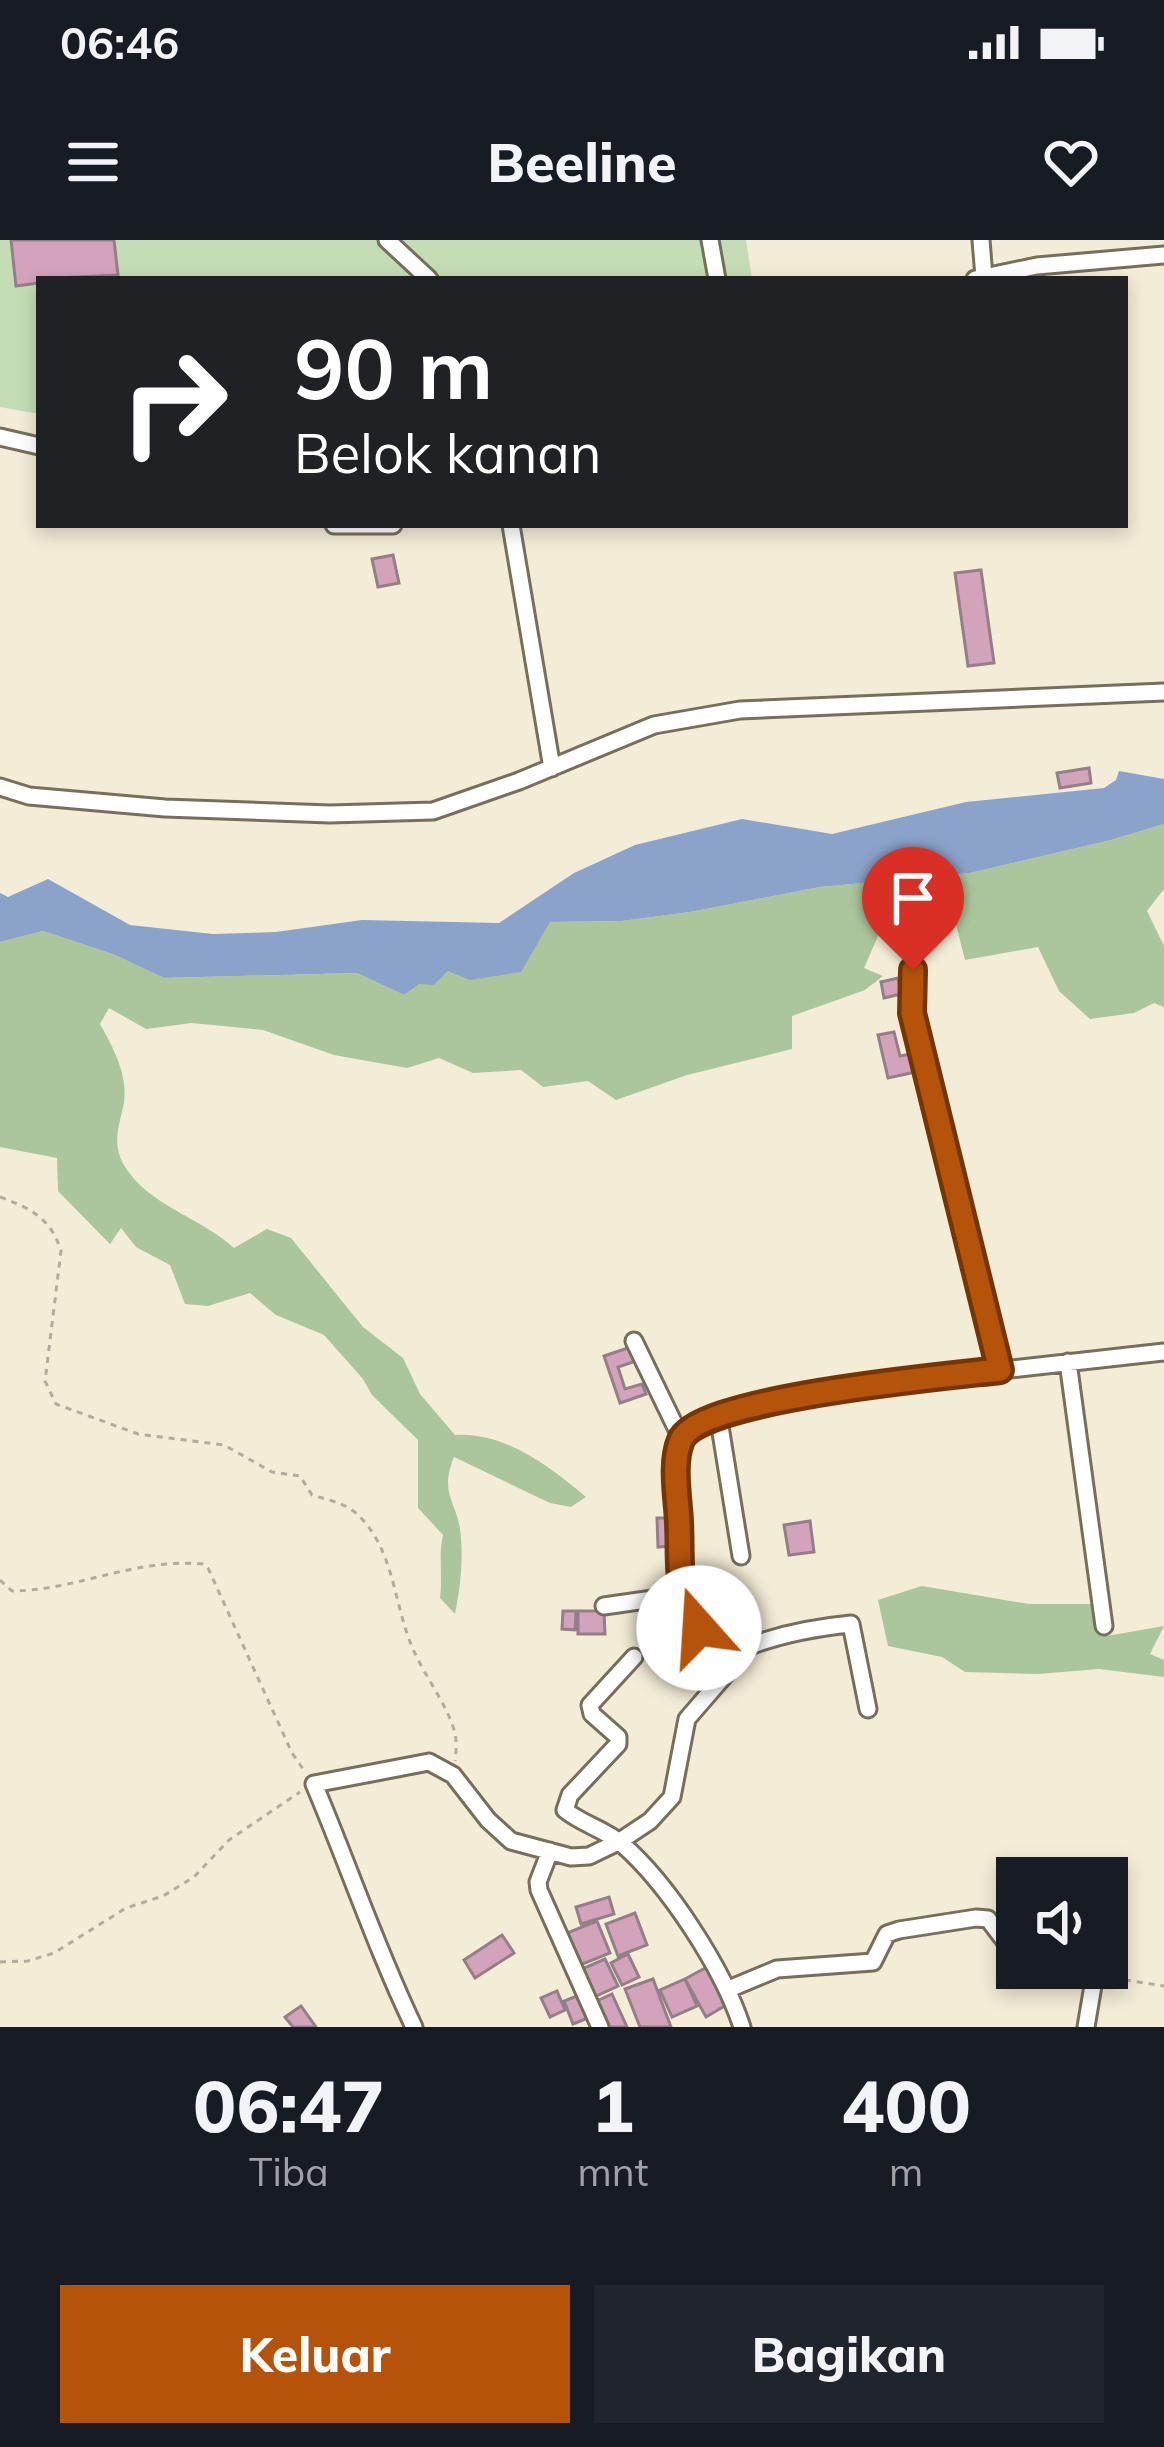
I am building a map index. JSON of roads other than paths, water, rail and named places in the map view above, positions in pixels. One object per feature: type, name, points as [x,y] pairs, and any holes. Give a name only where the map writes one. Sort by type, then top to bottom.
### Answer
[{"type":"street","points":[[387,240],[426,276]]},
{"type":"street","points":[[710,240],[716,276]]},
{"type":"street","points":[[980,276],[981,240]]},
{"type":"street","points":[[1091,240],[1091,260]]},
{"type":"street","points":[[992,276],[1091,260],[1164,255]]},
{"type":"street","points":[[0,437],[36,445]]},
{"type":"street","points":[[512,528],[552,768]]},
{"type":"street","points":[[0,787],[29,796],[165,808],[330,814],[433,811],[654,725],[740,710],[1164,692]]},
{"type":"street","points":[[913,970],[912,1013],[1000,1370]]},
{"type":"street","points":[[414,2027],[314,1784],[429,1762],[453,1775],[511,1841],[589,1856],[650,1821],[673,1797],[687,1719],[732,1667],[733,1654],[699,1628],[680,1595],[676,1468],[681,1438],[634,1341]]},
{"type":"street","points":[[681,1438],[696,1423],[718,1414],[886,1383],[1164,1352]]},
{"type":"street","points":[[1068,1362],[1104,1627]]},
{"type":"street","points":[[718,1414],[741,1556]]},
{"type":"street","points":[[604,1606],[680,1595]]},
{"type":"street","points":[[733,1654],[776,1637],[851,1624],[868,1709]]},
{"type":"street","points":[[634,1657],[590,1705],[592,1714],[618,1737],[618,1744],[569,1795],[564,1807],[568,1814],[620,1841],[701,1944],[729,1989],[742,2027]]},
{"type":"street","points":[[550,1851],[539,1890],[600,2027]]},
{"type":"street","points":[[729,1989],[777,1969],[873,1962],[887,1934],[918,1927],[988,1919],[996,1930]]},
{"type":"street","points":[[1086,2027],[1093,1989]]},
{"type":"water","points":[[1119,771],[1164,779],[1164,824],[970,873],[820,887],[622,921],[550,922],[521,972],[470,980],[448,971],[434,985],[419,984],[404,995],[357,973],[164,978],[115,955],[43,931],[0,942],[0,893],[8,897],[48,879],[130,925],[213,934],[276,932],[362,920],[499,923],[574,873],[635,845],[742,819],[832,834],[966,802],[1104,788],[1116,780]]}]
